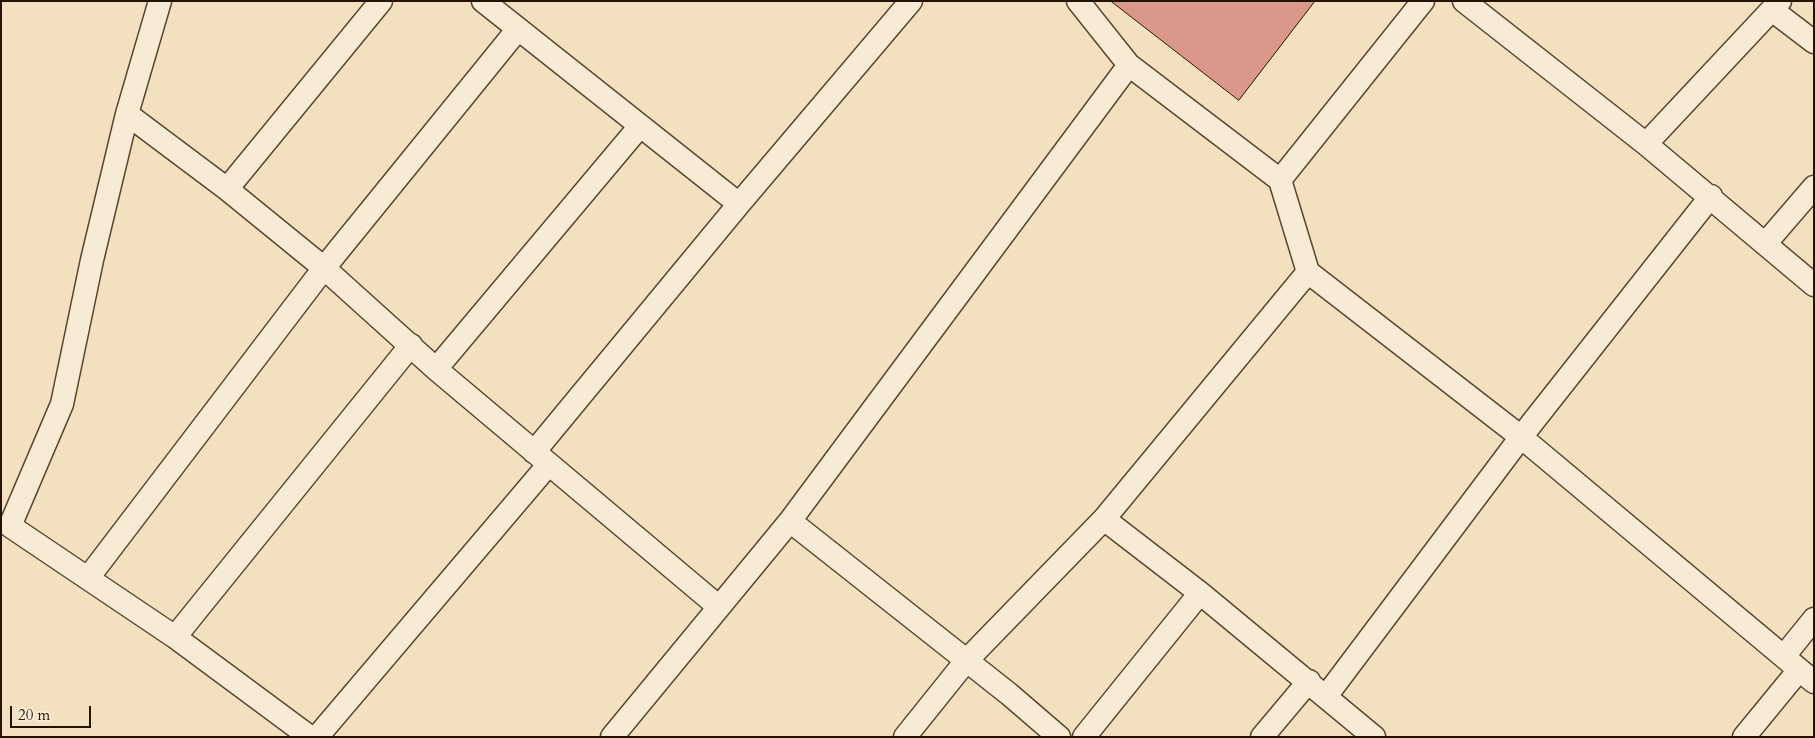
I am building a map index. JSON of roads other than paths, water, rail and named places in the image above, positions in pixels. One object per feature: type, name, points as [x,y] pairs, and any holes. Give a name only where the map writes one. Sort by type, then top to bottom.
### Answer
[{"type":"street","points":[[160,1],[127,114],[92,260],[62,404],[10,526],[175,637],[310,737]]},
{"type":"street","points":[[227,189],[381,1]]},
{"type":"street","points":[[316,737],[542,458],[738,204],[911,1]]},
{"type":"street","points":[[1078,1],[1129,65],[1280,180],[1308,272],[1521,437],[1799,670]]},
{"type":"street","points":[[1280,180],[1423,1]]},
{"type":"street","points":[[1464,1],[1711,196],[1814,285]]},
{"type":"street","points":[[492,4],[518,29],[738,204]]},
{"type":"street","points":[[1646,144],[1776,6],[1814,42]]},
{"type":"street","points":[[88,578],[324,268],[518,29]]},
{"type":"street","points":[[612,737],[790,521],[1129,65]]},
{"type":"street","points":[[127,114],[227,189],[324,268],[436,369],[719,607]]},
{"type":"street","points":[[436,369],[640,126]]},
{"type":"street","points":[[1765,244],[1814,187]]},
{"type":"street","points":[[1326,695],[1521,437],[1711,196]]},
{"type":"street","points":[[905,737],[966,661],[1104,519],[1308,272]]},
{"type":"street","points":[[175,637],[410,346]]},
{"type":"street","points":[[1104,519],[1309,681],[1374,737]]},
{"type":"street","points":[[790,521],[1059,737]]},
{"type":"street","points":[[1084,737],[1200,593]]},
{"type":"street","points":[[1744,737],[1799,670],[1814,619]]},
{"type":"street","points":[[1262,737],[1309,681]]}]
